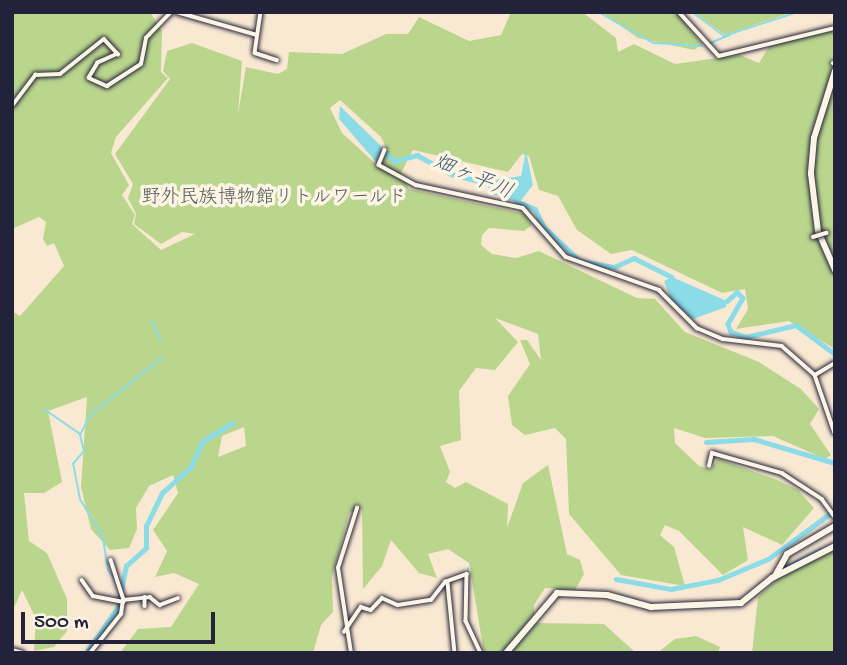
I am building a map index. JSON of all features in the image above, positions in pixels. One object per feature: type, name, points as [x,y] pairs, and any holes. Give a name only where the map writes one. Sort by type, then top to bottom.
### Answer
[{"type":"main road","points":[[835,71],[814,138],[811,174],[816,222],[835,270]]},
{"type":"main road","points":[[775,576],[787,554],[835,526]]},
{"type":"main road","points":[[506,653],[524,638],[532,617],[557,593],[607,595],[651,607],[737,604],[775,576],[835,546]]},
{"type":"street","points":[[12,106],[34,75],[60,74],[104,39],[118,54],[98,63],[89,78],[107,86],[141,64],[146,38],[171,12]]},
{"type":"street","points":[[177,12],[257,35]]},
{"type":"street","points":[[261,12],[256,55],[277,60]]},
{"type":"street","points":[[678,12],[719,57],[835,28]]},
{"type":"street","points":[[384,151],[379,165],[405,179],[462,199],[514,204],[535,217],[541,233],[571,260],[659,290],[695,327],[718,338],[782,346],[815,374],[835,433]]},
{"type":"street","points":[[810,238],[826,233]]},
{"type":"street","points":[[815,374],[835,363]]},
{"type":"street","points":[[709,466],[712,453],[782,473],[833,514]]},
{"type":"street","points":[[351,653],[344,632],[340,551],[357,508]]},
{"type":"street","points":[[90,653],[124,601],[122,583],[112,575],[111,559]]},
{"type":"street","points":[[344,632],[360,607],[371,610],[382,598],[398,605],[431,600],[448,582],[467,574],[466,621],[481,653]]},
{"type":"street","points":[[82,580],[93,596],[124,601],[145,597],[160,605],[178,598]]},
{"type":"street","points":[[448,582],[455,653]]},
{"type":"street","points":[[145,597],[145,606]]},
{"type":"street","points":[[12,650],[23,653]]},
{"type":"green space","name":"野外民族博物館リトルワールド","points":[[12,12],[150,12],[162,31],[161,72],[168,78],[116,137],[111,153],[129,185],[122,195],[135,215],[132,224],[161,250],[195,234],[182,232],[161,244],[134,224],[136,214],[128,198],[133,184],[115,154],[170,79],[163,71],[167,51],[192,43],[242,61],[238,114],[246,67],[278,74],[287,69],[289,52],[342,54],[386,34],[408,34],[419,17],[469,41],[501,35],[511,12],[582,12],[616,38],[618,52],[634,44],[675,64],[740,55],[759,63],[770,45],[835,29],[835,349],[789,321],[736,329],[748,309],[745,289],[722,293],[632,250],[611,254],[577,230],[558,196],[539,190],[529,156],[522,154],[508,172],[413,150],[401,173],[409,189],[525,214],[532,225],[524,231],[489,228],[482,235],[481,245],[492,254],[516,258],[539,251],[637,298],[655,299],[685,332],[759,362],[801,389],[819,409],[810,424],[831,455],[825,459],[773,436],[705,438],[674,428],[675,443],[699,466],[711,469],[718,459],[775,479],[798,490],[814,508],[782,545],[743,527],[748,560],[723,575],[679,531],[665,525],[660,535],[674,547],[685,586],[621,575],[569,514],[566,439],[555,428],[525,435],[512,425],[508,396],[530,364],[520,340],[527,340],[541,360],[538,334],[495,318],[518,342],[495,370],[476,368],[459,391],[461,440],[440,446],[450,472],[446,482],[455,488],[466,482],[508,504],[507,528],[523,483],[548,465],[567,554],[580,560],[584,574],[575,590],[545,588],[534,605],[534,623],[604,624],[636,653],[484,653],[469,563],[448,549],[428,554],[437,578],[419,573],[391,540],[382,566],[363,589],[362,509],[349,513],[332,577],[333,612],[321,625],[313,653],[120,653],[138,629],[171,627],[199,584],[174,573],[155,577],[167,551],[153,530],[178,493],[173,475],[149,486],[136,508],[137,529],[129,548],[110,550],[91,529],[81,487],[87,397],[48,411],[62,482],[44,493],[24,493],[29,541],[47,553],[67,599],[67,631],[54,647],[34,651],[36,619],[22,590],[12,612],[12,311],[20,316],[64,266],[54,243],[47,246],[43,239],[46,222],[39,217],[12,229]],"holes":[[[340,100],[381,137],[387,150],[377,165],[342,133],[330,108]],[[244,427],[246,446],[218,457],[222,436]]]},
{"type":"green space","points":[[601,12],[676,12],[702,44],[694,50],[638,38]]},
{"type":"green space","points":[[693,12],[793,12],[725,35]]},
{"type":"green space","points":[[835,549],[835,653],[752,653],[758,597],[781,576]]},
{"type":"green space","points":[[696,636],[720,647],[718,653],[657,653],[675,639]]},
{"type":"water","points":[[340,106],[382,147],[377,163],[339,119]]},
{"type":"water","points":[[526,151],[533,185],[519,203],[489,193],[487,181],[521,176]]},
{"type":"water","points":[[672,277],[727,301],[726,307],[693,319],[672,302],[664,281]]},
{"type":"waterway","points":[[598,12],[653,43],[702,46]]},
{"type":"waterway","points":[[692,12],[724,36],[798,12]]},
{"type":"waterway","points":[[710,43],[730,35]]},
{"type":"waterway","name":"畑ヶ平川","points":[[376,147],[395,161],[417,155],[451,174],[491,184]]},
{"type":"waterway","name":"畑ヶ平川","points":[[516,201],[535,209],[544,227],[580,261],[614,267],[634,258],[672,277]]},
{"type":"waterway","points":[[727,301],[737,292],[743,298],[728,324],[731,332],[746,337],[796,325],[835,354]]},
{"type":"waterway","points":[[152,321],[160,339]]},
{"type":"waterway","points":[[117,582],[108,570],[103,537],[80,499],[73,464],[84,451],[80,435],[90,415],[163,357]]},
{"type":"waterway","points":[[44,409],[80,434]]},
{"type":"waterway","points":[[119,599],[126,566],[146,548],[146,526],[162,493],[191,467],[202,442],[232,423]]},
{"type":"waterway","points":[[706,442],[754,439],[835,463]]},
{"type":"waterway","points":[[616,579],[671,589],[718,580],[768,559],[835,510]]},
{"type":"waterway","points":[[779,571],[821,550]]},
{"type":"waterway","points":[[468,568],[468,591]]},
{"type":"waterway","points":[[86,653],[120,604]]},
{"type":"waterway","points":[[467,620],[475,637]]}]
